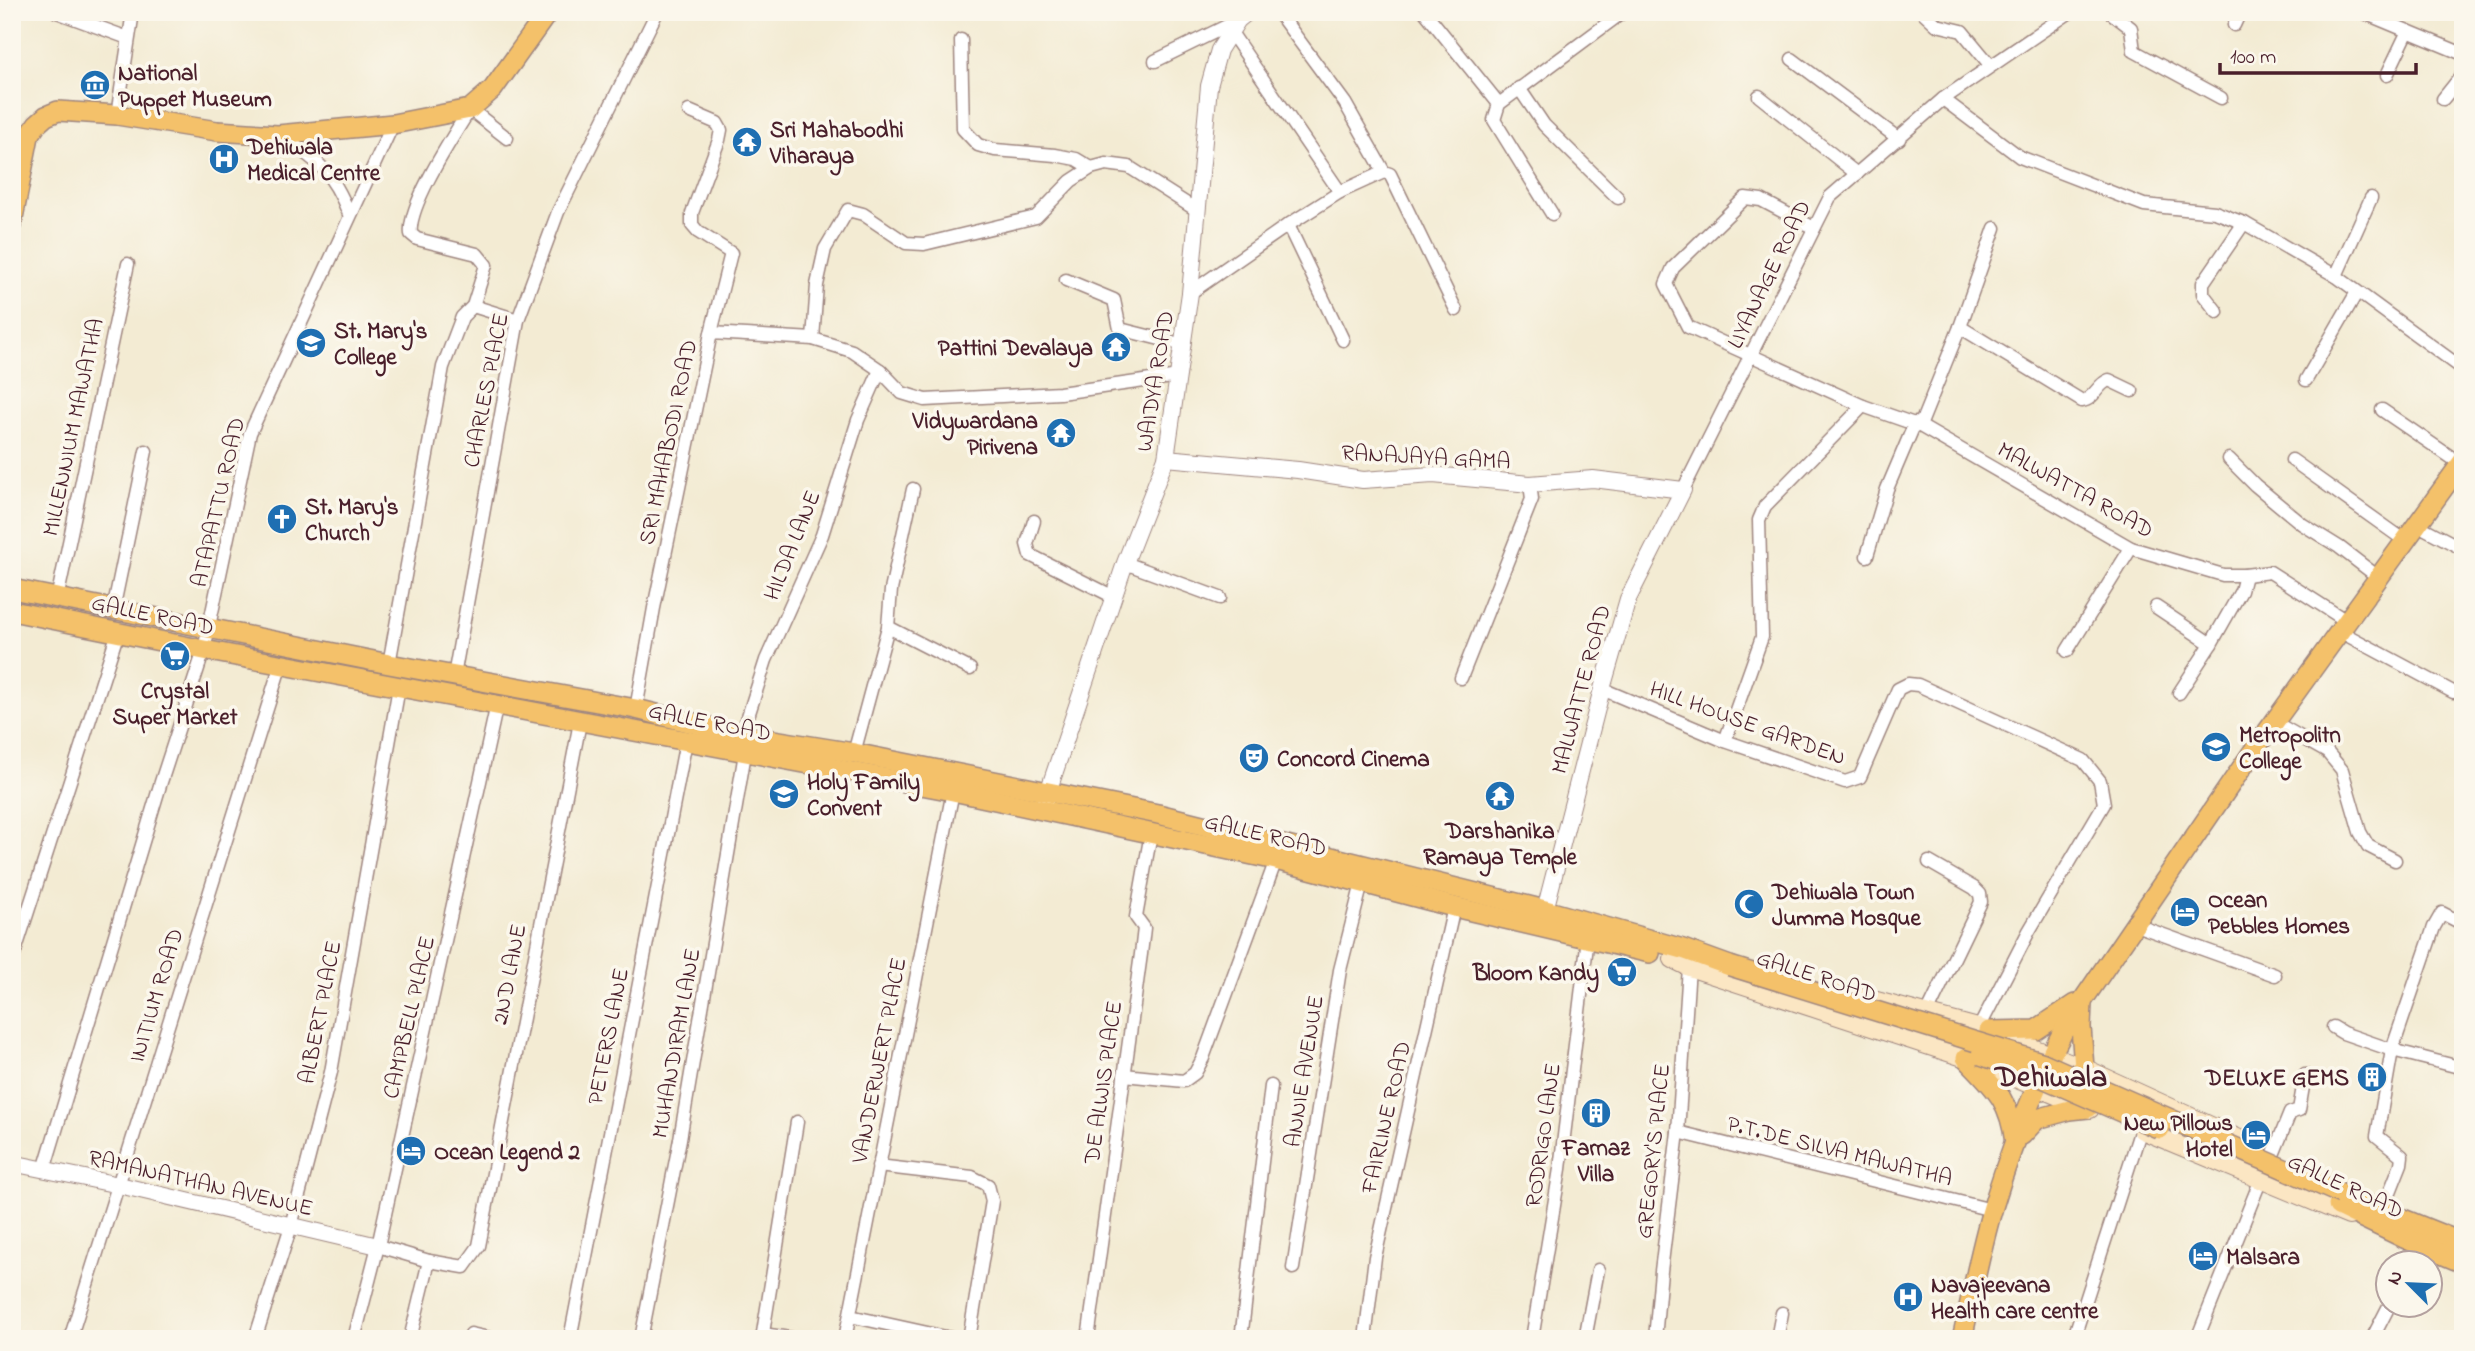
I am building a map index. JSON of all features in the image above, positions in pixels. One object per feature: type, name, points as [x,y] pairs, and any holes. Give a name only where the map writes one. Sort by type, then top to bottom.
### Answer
[{"type":"main road","points":[[12,223],[21,135],[58,111],[117,115],[217,131],[278,135],[393,124],[470,109],[493,89],[548,12]]},
{"type":"main road","points":[[1962,1339],[1992,1210],[2050,1055],[2083,998],[2133,924],[2274,722],[2462,462]]},
{"type":"main road","name":"GALLE ROAD","points":[[12,589],[389,664],[636,709],[744,744],[1276,860],[1454,907],[1730,969],[2041,1062],[2340,1200],[2463,1263]]},
{"type":"main road","name":"GALLE ROAD","points":[[12,611],[686,741],[855,753],[1048,790],[1158,814],[1545,910],[1682,959]]},
{"type":"main road","points":[[1682,959],[1920,1012],[1984,1030],[2084,1068],[2384,1207],[2412,1235]]},
{"type":"main road","points":[[1682,959],[1966,1058],[2261,1180],[2412,1235]]},
{"type":"main road","points":[[1984,1030],[2036,1030],[2083,998]]},
{"type":"main road","points":[[2083,998],[2081,1027],[2084,1068]]},
{"type":"main road","points":[[1905,1037],[1916,1030],[1920,1012]]},
{"type":"main road","points":[[1966,1058],[1999,1093],[2012,1118],[2015,1144]]},
{"type":"main road","points":[[2120,1121],[2121,1103],[2128,1093],[2135,1091]]},
{"type":"main road","points":[[2015,1144],[2037,1119],[2088,1108]]},
{"type":"main road","name":"GALLE ROAD","points":[[2412,1235],[2463,1243]]},
{"type":"street","points":[[57,12],[128,38]]},
{"type":"street","points":[[117,115],[133,12]]},
{"type":"street","name":"CHARLES PLACE","points":[[454,676],[518,320],[558,212],[657,12]]},
{"type":"street","points":[[1278,12],[1345,103],[1384,172],[1390,174],[1456,310]]},
{"type":"street","points":[[1425,12],[1499,104]]},
{"type":"street","points":[[1552,214],[1494,120],[1499,104],[1623,12]]},
{"type":"street","points":[[1923,12],[1937,25],[1962,31],[1991,66]]},
{"type":"street","points":[[2110,12],[2131,28],[2134,51],[2221,98]]},
{"type":"street","points":[[2234,25],[2240,12]]},
{"type":"street","points":[[2362,12],[2463,54]]},
{"type":"street","name":"LIYANAGE ROAD","points":[[1683,490],[1830,197],[1943,99],[2061,15]]},
{"type":"street","points":[[1155,61],[1239,21],[1340,192]]},
{"type":"street","name":"WAIDYA ROAD","points":[[1042,810],[1125,563],[1166,458],[1191,293],[1209,86],[1219,50],[1239,21]]},
{"type":"street","points":[[2387,75],[2408,31]]},
{"type":"street","points":[[961,40],[964,129],[978,145],[995,150],[1076,159],[1091,167]]},
{"type":"street","points":[[1793,59],[1899,139]]},
{"type":"street","points":[[2443,99],[2463,74]]},
{"type":"street","points":[[1519,88],[1544,125],[1618,198]]},
{"type":"street","points":[[1759,96],[1857,174]]},
{"type":"street","points":[[1943,99],[2020,157],[2144,205],[2215,212],[2244,223],[2336,276],[2463,369]]},
{"type":"street","points":[[389,664],[443,367],[462,317],[473,306],[486,265],[477,254],[417,239],[411,234],[411,217],[440,158],[470,109],[507,138]]},
{"type":"street","points":[[690,111],[718,122],[721,130],[692,213],[692,225],[698,232],[731,253],[711,333]]},
{"type":"street","name":"ATAPATTU ROAD","points":[[44,1170],[204,650],[250,433],[323,278],[349,214],[393,124]]},
{"type":"street","points":[[278,135],[304,152],[328,173],[349,214]]},
{"type":"street","points":[[813,339],[817,285],[825,249],[848,210],[863,214],[906,243],[924,244],[1036,217],[1071,181],[1091,167],[1106,164],[1129,167],[1198,211]]},
{"type":"street","points":[[1191,293],[1340,192],[1384,172]]},
{"type":"street","name":"MALWATTA ROAD","points":[[1814,228],[1761,200],[1745,198],[1673,268],[1666,284],[1688,327],[1863,406],[1917,424],[2131,548],[2223,575],[2270,572],[2344,627],[2453,692]]},
{"type":"street","points":[[2336,276],[2371,198]]},
{"type":"street","points":[[2217,312],[2203,293],[2203,284],[2244,223]]},
{"type":"street","points":[[1288,225],[1342,341]]},
{"type":"street","points":[[1867,556],[1886,489],[1960,327],[1995,228]]},
{"type":"street","name":"MILLENNIUM MAWATHA","points":[[57,599],[128,264]]},
{"type":"street","points":[[1066,280],[1114,300],[1120,329],[1184,345]]},
{"type":"street","points":[[2306,380],[2357,292]]},
{"type":"street","points":[[473,306],[518,320]]},
{"type":"street","points":[[1960,327],[2082,401],[2089,400],[2104,382],[2109,380],[2132,391]]},
{"type":"street","name":"SRI MAHABODI ROAD","points":[[636,709],[654,608],[711,333],[813,339],[852,351],[880,370],[902,393],[925,400],[1060,393],[1179,376]]},
{"type":"street","name":"HILDA LANE","points":[[744,744],[766,660],[822,535],[858,420],[880,370]]},
{"type":"street","points":[[1725,741],[1762,637],[1759,520],[1765,506],[1863,406]]},
{"type":"street","points":[[2382,410],[2462,462]]},
{"type":"street","points":[[113,610],[146,451]]},
{"type":"street","name":"RANAJAYA GAMA","points":[[1166,458],[1298,470],[1363,480],[1433,475],[1530,484],[1593,479],[1683,490]]},
{"type":"street","points":[[2229,459],[2255,485],[2302,524],[2339,547],[2378,577]]},
{"type":"street","points":[[2292,460],[2404,540]]},
{"type":"street","points":[[1461,677],[1532,499],[1530,484]]},
{"type":"street","points":[[855,753],[888,627],[891,590],[913,489]]},
{"type":"street","name":"MALWATTE ROAD","points":[[1545,910],[1628,599],[1683,490]]},
{"type":"street","points":[[1034,521],[1027,544],[1030,555],[1114,597]]},
{"type":"street","points":[[2416,524],[2463,548]]},
{"type":"street","points":[[2067,651],[2131,548]]},
{"type":"street","points":[[1125,563],[1220,598]]},
{"type":"street","points":[[2179,694],[2241,591],[2245,575]]},
{"type":"street","points":[[2156,607],[2211,644]]},
{"type":"street","points":[[888,627],[970,669]]},
{"type":"street","points":[[12,961],[118,632]]},
{"type":"street","name":"INITIUM ROAD","points":[[70,1339],[281,664]]},
{"type":"street","name":"HILL HOUSE GARDEN","points":[[1602,689],[1725,741],[1845,782],[1860,777],[1898,689],[1908,684],[1918,685],[2083,760],[2100,781],[2104,804],[2029,931],[1984,1030]]},
{"type":"street","name":"ALBERT PLACE","points":[[255,1339],[291,1226],[331,1072],[399,687]]},
{"type":"street","name":"2ND LANE","points":[[429,1261],[464,1267],[479,1246],[586,700]]},
{"type":"street","name":"CAMPBELL PLACE","points":[[354,1339],[378,1246],[497,704]]},
{"type":"street","points":[[2274,722],[2327,752],[2342,770],[2360,832],[2368,846],[2395,860]]},
{"type":"street","name":"PETERS LANE","points":[[570,1339],[686,741]]},
{"type":"street","name":"MUHANDIRAM LANE","points":[[641,1339],[680,1139],[744,744]]},
{"type":"street","name":"VANDERWERT PLACE","points":[[845,1339],[953,791]]},
{"type":"street","name":"DE ALWIS PLACE","points":[[1088,1339],[1144,928],[1136,917],[1151,833]]},
{"type":"street","points":[[1124,1075],[1184,1081],[1195,1073],[1203,1058],[1276,860]]},
{"type":"street","points":[[1920,1012],[1981,902],[1980,894],[1974,888],[1929,862]]},
{"type":"street","name":"ANNIE AVENUE","points":[[1293,1268],[1340,970],[1362,883]]},
{"type":"street","name":"FAIRLINE ROAD","points":[[1365,1339],[1376,1257],[1454,907]]},
{"type":"street","points":[[2384,1207],[2402,1156],[2377,1136],[2392,1050],[2434,927],[2442,913],[2463,924]]},
{"type":"street","points":[[2133,924],[2275,975]]},
{"type":"street","name":"RODRIGO LANE","points":[[1532,1339],[1560,1168],[1588,937]]},
{"type":"street","name":"GREGORY'S PLACE","points":[[1655,1339],[1678,1132],[1682,959]]},
{"type":"street","points":[[2333,1027],[2392,1050],[2463,1068]]},
{"type":"street","points":[[2273,1155],[2290,1113],[2299,1110],[2305,1075]]},
{"type":"street","points":[[1241,1339],[1271,1086]]},
{"type":"street","points":[[796,1339],[762,1336],[797,1122]]},
{"type":"street","points":[[2074,1337],[2141,1129]]},
{"type":"street","name":"P.T.DE SILVA MAWATHA","points":[[1678,1132],[1992,1210]]},
{"type":"street","name":"RAMANATHAN AVENUE","points":[[12,1163],[119,1185],[378,1246]]},
{"type":"street","points":[[878,1166],[972,1177],[988,1185],[992,1201],[969,1339]]},
{"type":"street","points":[[2197,1339],[2261,1180]]},
{"type":"street","points":[[2412,1235],[2412,1250]]},
{"type":"street","points":[[378,1246],[429,1261],[410,1339]]},
{"type":"street","points":[[1585,1339],[1598,1270]]},
{"type":"street","points":[[1777,1339],[1783,1313]]},
{"type":"street","points":[[850,1316],[955,1339]]},
{"type":"street","points":[[2372,1339],[2382,1320]]},
{"type":"street","points":[[471,1334],[493,1339]]},
{"type":"place","name":"National Puppet Museum","points":[[95,85]]},
{"type":"place","name":"Sri Mahabodhi Viharaya","points":[[747,142]]},
{"type":"place","name":"Dehiwala Medical Centre","points":[[224,159]]},
{"type":"place","name":"St. Mary's College","points":[[311,343]]},
{"type":"place","name":"Pattini Devalaya","points":[[1116,347]]},
{"type":"place","name":"Vidywardana Pirivena","points":[[1061,433]]},
{"type":"place","name":"St. Mary's Church","points":[[282,519]]},
{"type":"place","name":"Crystal Super Market","points":[[175,656]]},
{"type":"place","name":"Metropolitn College","points":[[2216,747]]},
{"type":"place","name":"Concord Cinema","points":[[1254,758]]},
{"type":"place","name":"Holy Family Convent","points":[[784,794]]},
{"type":"place","name":"Darshanika Ramaya Temple","points":[[1500,796]]},
{"type":"place","name":"Dehiwala Town Jumma Mosque","points":[[1749,904]]},
{"type":"place","name":"Ocean Pebbles Homes","points":[[2185,912]]},
{"type":"place","name":"Bloom Kandy","points":[[1622,972]]},
{"type":"place","name":"DELUXE GEMS","points":[[2372,1077]]},
{"type":"place","name":"Farnaz Villa","points":[[1596,1113]]},
{"type":"place","name":"New Pillows Hotel","points":[[2256,1135]]},
{"type":"place","name":"Ocean Legend 2","points":[[411,1151]]},
{"type":"place","name":"Malsara","points":[[2203,1256]]},
{"type":"place","name":"Navajeevana Health care centre","points":[[1908,1297]]},
{"type":"district","name":"Dehiwala","points":[[2051,1076]]}]
